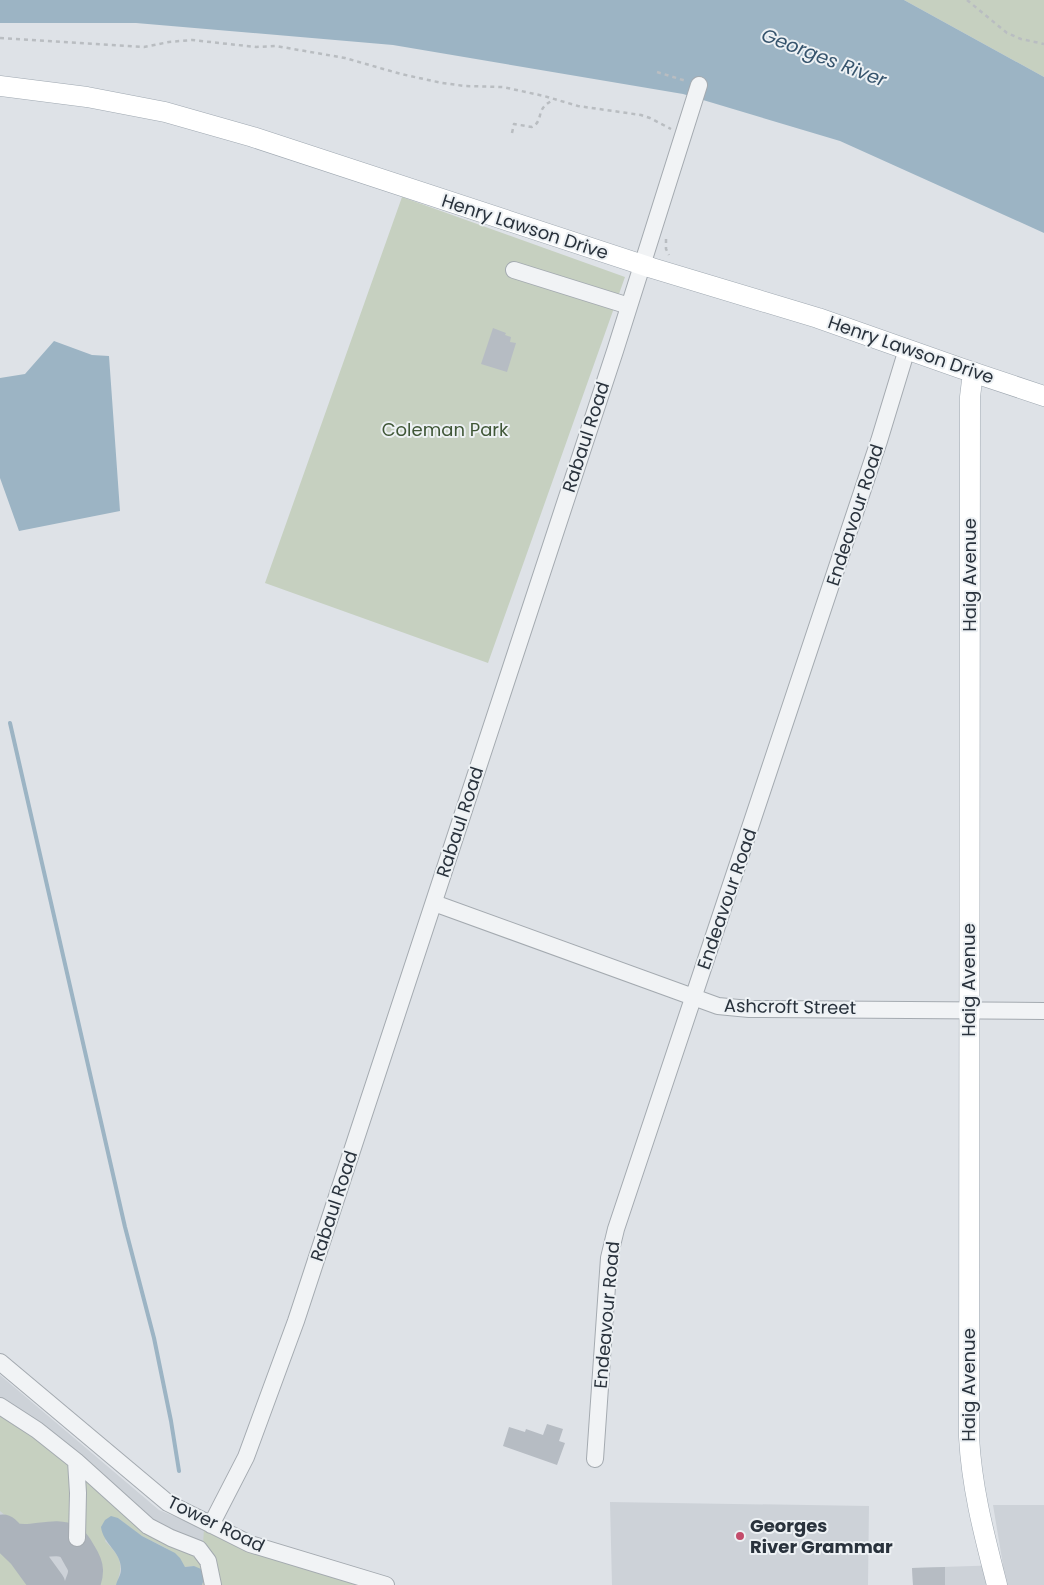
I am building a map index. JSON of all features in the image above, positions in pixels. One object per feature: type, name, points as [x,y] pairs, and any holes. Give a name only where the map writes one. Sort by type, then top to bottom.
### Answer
[{"type":"main road","name":"Henry Lawson Drive","points":[[0,86],[87,96],[174,115],[253,137],[642,265],[818,318],[1044,396]]},
{"type":"main road","name":"Haig Avenue","points":[[973,372],[970,397],[969,1437],[977,1508],[997,1585]]},
{"type":"street","name":"Rabaul Road","points":[[193,1546],[246,1456],[296,1321],[615,351],[691,111],[693,83]]},
{"type":"street","points":[[514,270],[629,306]]},
{"type":"street","name":"Endeavour Road","points":[[595,1459],[608,1272],[612,1243],[879,441],[907,348]]},
{"type":"street","name":"Ashcroft Street","points":[[434,903],[718,1006],[738,1009],[1044,1011]]},
{"type":"street","name":"Tower Road","points":[[0,1362],[168,1503],[239,1539],[262,1548],[386,1585]]},
{"type":"street","points":[[0,1406],[37,1430],[148,1526],[199,1549],[208,1561],[214,1585]]},
{"type":"street","points":[[76,1462],[78,1493],[77,1538]]},
{"type":"path","points":[[967,0],[1007,33],[1044,44]]},
{"type":"path","points":[[0,38],[144,47],[192,40],[256,47],[276,46],[345,58],[401,74],[442,83],[503,87],[578,106],[641,115],[684,134]]},
{"type":"path","points":[[657,72],[693,83]]},
{"type":"path","points":[[512,134],[514,124],[534,126],[545,105],[556,100]]},
{"type":"shaded area","points":[[0,1375],[159,1510],[200,1527],[322,1585],[0,1585]]},
{"type":"shaded area","name":"Georges River Grammar","points":[[610,1502],[869,1506],[868,1585],[612,1585]]},
{"type":"shaded area","points":[[993,1505],[1044,1505],[1044,1585],[913,1585],[912,1568],[1003,1565]]},
{"type":"green space","points":[[904,0],[1044,0],[1044,77]]},
{"type":"green space","name":"Coleman Park","points":[[402,197],[625,277],[488,663],[265,583]]},
{"type":"green space","points":[[0,1412],[70,1463],[72,1531],[27,1532],[15,1525],[0,1511]]},
{"type":"green space","points":[[82,1474],[138,1528],[200,1557],[209,1585],[202,1585],[204,1579],[194,1566],[184,1567],[172,1552],[141,1535],[118,1518],[105,1541],[120,1561],[120,1572],[116,1585],[92,1585],[95,1578],[96,1565],[95,1560],[83,1542]]},
{"type":"green space","points":[[204,1529],[362,1585],[218,1585],[203,1544]]},
{"type":"green space","points":[[0,1548],[8,1555],[31,1585],[0,1585]]},
{"type":"water","name":"Georges River","points":[[0,0],[904,0],[1044,77],[1044,233],[840,141],[683,94],[393,45],[136,23],[0,23]]},
{"type":"water","points":[[54,341],[92,355],[109,356],[120,511],[19,531],[0,478],[0,378],[25,374]]},
{"type":"water","points":[[111,1516],[118,1518],[142,1536],[175,1553],[185,1567],[194,1566],[201,1569],[204,1579],[202,1585],[116,1585],[121,1572],[121,1564],[102,1533],[101,1527],[105,1520]]},
{"type":"building","points":[[493,328],[506,333],[505,335],[511,337],[510,342],[516,343],[507,372],[481,364]]},
{"type":"building","points":[[547,1424],[563,1429],[559,1441],[565,1443],[557,1465],[503,1446],[509,1427],[525,1432],[526,1429],[543,1435]]},
{"type":"building","points":[[945,1567],[945,1585],[913,1585],[912,1568]]},
{"type":"waterway","points":[[10,723],[125,1227],[154,1338],[179,1471]]},
{"type":"taxiway","points":[[3,1532],[24,1552],[48,1585]]},
{"type":"taxiway","points":[[9,1538],[24,1542],[57,1539],[71,1543],[85,1567],[85,1577],[82,1585]]},
{"type":"place","name":"Georges River Grammar","points":[[740,1536]]}]
